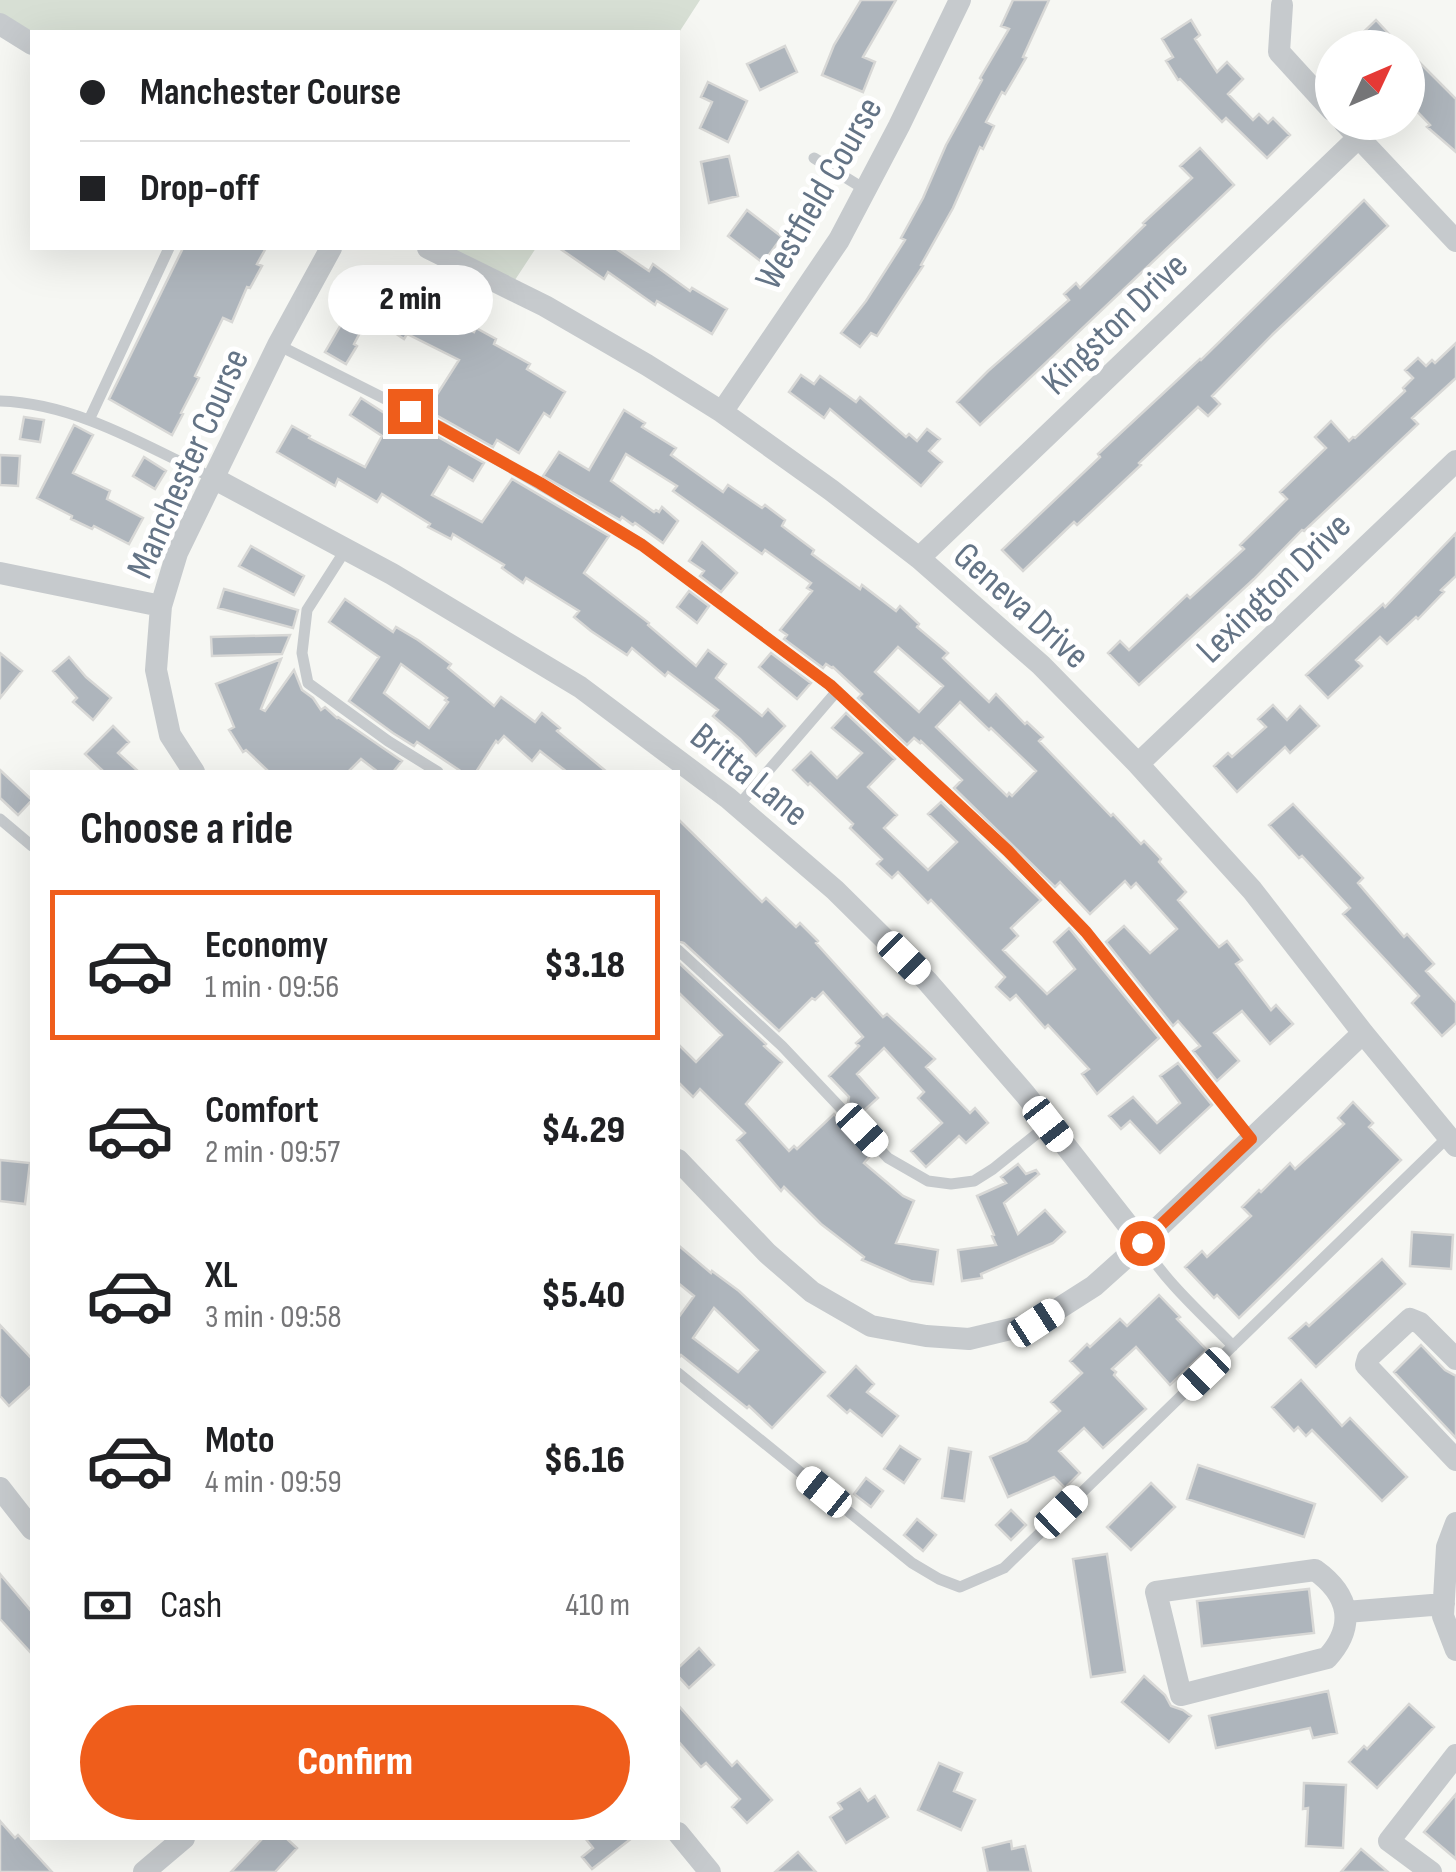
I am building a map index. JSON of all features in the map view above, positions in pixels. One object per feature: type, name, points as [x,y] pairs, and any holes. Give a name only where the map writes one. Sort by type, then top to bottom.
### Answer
[{"type":"street","name":"Westfield Course","points":[[722,412],[839,240],[960,0]]},
{"type":"street","points":[[1282,6],[1279,52],[1315,91]]},
{"type":"street","points":[[0,24],[30,43]]},
{"type":"street","name":"Kingston Drive","points":[[919,558],[1341,140]]},
{"type":"street","points":[[1360,140],[1456,241]]},
{"type":"street","name":"Manchester Course","points":[[193,770],[170,735],[156,670],[162,606],[178,553],[278,345],[330,250]]},
{"type":"street","name":"Geneva Drive","points":[[432,250],[545,306],[722,412],[919,558],[1040,665],[1138,764],[1252,890],[1362,1033],[1452,1141]]},
{"type":"street","name":"Lexington Drive","points":[[1138,764],[1456,462]]},
{"type":"street","name":"Britta Lane","points":[[215,479],[392,574],[580,687],[738,806],[835,890],[926,980],[1142,1243]]},
{"type":"street","points":[[0,573],[162,606]]},
{"type":"street","points":[[680,1162],[767,1253],[812,1292],[870,1326],[969,1339],[1036,1323],[1094,1286],[1362,1033]]},
{"type":"street","points":[[1456,1360],[1420,1323],[1410,1319],[1368,1358],[1366,1365],[1456,1460]]},
{"type":"street","points":[[0,1488],[30,1526]]},
{"type":"street","points":[[1456,1523],[1447,1547],[1443,1616],[1456,1650]]},
{"type":"street","points":[[1316,1570],[1332,1582],[1346,1612],[1342,1642],[1327,1658],[1181,1695],[1156,1592],[1316,1570]]},
{"type":"street","points":[[1346,1612],[1444,1604]]},
{"type":"street","points":[[1431,1872],[1389,1841],[1456,1755]]},
{"type":"street","points":[[680,1834],[710,1872]]},
{"type":"street","points":[[144,1872],[182,1840]]},
{"type":"lane","points":[[814,158],[866,190]]},
{"type":"lane","points":[[89,420],[168,250]]},
{"type":"lane","points":[[278,345],[443,428],[642,545],[837,691],[1008,851],[1086,932],[1251,1139]]},
{"type":"lane","points":[[0,401],[89,420],[215,479]]},
{"type":"lane","points":[[346,549],[307,610],[302,653],[308,683],[435,770]]},
{"type":"lane","points":[[738,806],[837,691]]},
{"type":"lane","points":[[0,819],[30,844]]},
{"type":"lane","points":[[680,952],[782,1046],[888,1158],[928,1181],[974,1181],[1048,1124]]},
{"type":"lane","points":[[680,1376],[912,1563],[960,1587],[1004,1568],[1452,1141]]},
{"type":"lane","points":[[1142,1243],[1170,1281],[1233,1346]]},
{"type":"shaded area","points":[[0,0],[700,0],[680,31],[30,30],[0,14]]},
{"type":"shaded area","points":[[443,250],[535,250],[513,283]]},
{"type":"building","points":[[861,0],[896,0],[863,57],[875,62],[863,92],[822,75],[834,45]]},
{"type":"building","points":[[1013,0],[1049,0],[1023,57],[1026,58],[986,122],[994,126],[923,266],[877,336],[871,333],[860,347],[841,333],[905,240],[901,238],[946,145],[1009,29],[1001,26]]},
{"type":"building","points":[[1191,20],[1200,35],[1195,39],[1217,72],[1227,62],[1243,79],[1228,94],[1253,120],[1259,114],[1268,123],[1273,118],[1290,135],[1267,158],[1226,118],[1222,122],[1178,80],[1166,61],[1173,57],[1162,39]]},
{"type":"building","points":[[1376,20],[1385,30],[1366,30]]},
{"type":"building","points":[[785,46],[797,72],[760,90],[747,64]]},
{"type":"building","points":[[1425,68],[1456,99],[1456,152],[1427,127],[1430,125],[1425,120]]},
{"type":"building","points":[[708,82],[747,101],[728,142],[700,128],[712,102],[701,97]]},
{"type":"building","points":[[1200,148],[1234,185],[980,425],[957,402],[1069,300],[1064,294],[1076,283],[1080,288],[1192,178],[1180,166]]},
{"type":"building","points":[[729,156],[738,196],[709,203],[701,162]]},
{"type":"building","points":[[1364,200],[1388,226],[1212,396],[1220,404],[1208,416],[1198,407],[1077,525],[1074,522],[1023,571],[1002,550]]},
{"type":"building","points":[[747,210],[782,237],[763,263],[728,236]]},
{"type":"building","points":[[182,250],[265,250],[257,264],[262,266],[250,288],[247,287],[232,322],[223,318],[172,435],[109,399]]},
{"type":"building","points":[[562,250],[618,250],[649,271],[653,264],[690,291],[692,288],[727,309],[712,334],[657,301],[655,305],[608,272],[604,279]]},
{"type":"building","points":[[363,277],[432,319],[435,312],[496,339],[494,344],[530,364],[527,369],[565,392],[550,417],[544,413],[519,453],[497,440],[493,447],[427,410],[459,360],[407,334],[404,339],[369,316],[346,364],[325,352]]},
{"type":"building","points":[[1456,343],[1456,378],[1412,418],[1418,424],[1139,685],[1108,653],[1120,641],[1129,650],[1187,595],[1190,598],[1244,549],[1240,545],[1287,499],[1280,492],[1326,448],[1315,437],[1331,421],[1349,441],[1355,438],[1405,391],[1403,388],[1413,378],[1405,370],[1418,358],[1426,366],[1432,360],[1435,363]]},
{"type":"building","points":[[801,375],[814,384],[820,376],[856,402],[860,397],[906,437],[909,434],[917,441],[927,429],[940,439],[929,451],[942,462],[921,486],[830,409],[824,418],[789,392]]},
{"type":"building","points":[[361,398],[484,463],[473,481],[449,467],[432,495],[482,522],[512,479],[609,536],[584,573],[649,623],[696,666],[708,650],[726,664],[716,678],[762,716],[768,709],[785,726],[756,756],[713,716],[718,710],[668,672],[665,676],[632,648],[627,655],[591,631],[574,617],[579,611],[526,578],[523,583],[502,568],[504,565],[453,534],[451,539],[428,527],[430,524],[382,494],[377,502],[338,479],[335,486],[277,452],[292,426],[365,467],[382,436],[350,415]]},
{"type":"building","points":[[624,410],[645,423],[642,427],[676,448],[671,455],[723,492],[728,485],[762,508],[765,505],[785,520],[782,526],[814,550],[812,554],[896,611],[900,606],[919,624],[917,627],[948,653],[943,658],[989,702],[996,694],[1027,722],[1043,737],[1039,741],[1111,816],[1161,859],[1159,862],[1186,892],[1178,900],[1219,947],[1227,941],[1242,960],[1236,964],[1271,1010],[1276,1005],[1293,1024],[1270,1044],[1242,1011],[1214,1033],[1239,1061],[1217,1081],[1193,1051],[1200,1046],[1178,1021],[1173,1026],[1106,942],[1124,926],[1150,953],[1177,929],[1136,883],[1131,888],[1125,881],[1090,914],[1060,882],[1055,887],[954,788],[962,780],[921,741],[914,738],[907,745],[858,698],[862,694],[833,667],[826,664],[823,668],[784,639],[787,635],[780,630],[812,591],[807,588],[811,583],[765,550],[762,554],[673,491],[677,486],[626,454],[611,481],[654,512],[662,507],[678,521],[663,543],[635,523],[622,517],[620,520],[543,476],[559,452],[589,470]],"holes":[[[898,647],[943,686],[919,712],[875,672]],[[960,702],[1036,771],[1012,796],[1007,796],[936,727]]]},
{"type":"building","points":[[24,417],[44,420],[40,442],[20,439]]},
{"type":"building","points":[[74,425],[93,435],[73,473],[110,491],[107,499],[143,518],[129,544],[71,519],[72,516],[37,498]]},
{"type":"building","points":[[0,455],[20,456],[18,486],[0,485]]},
{"type":"building","points":[[144,457],[166,471],[155,489],[133,476]]},
{"type":"building","points":[[1456,533],[1456,576],[1441,590],[1444,592],[1387,644],[1380,637],[1356,660],[1362,666],[1328,698],[1306,675],[1383,604],[1385,607]]},
{"type":"building","points":[[702,542],[737,573],[721,592],[700,576],[704,571],[689,561]]},
{"type":"building","points":[[251,546],[304,576],[294,595],[239,566]]},
{"type":"building","points":[[224,589],[298,610],[293,628],[218,608]]},
{"type":"building","points":[[689,591],[709,606],[697,623],[677,607]]},
{"type":"building","points":[[345,599],[393,632],[396,627],[418,640],[451,664],[448,668],[494,706],[501,697],[535,722],[542,713],[560,728],[557,731],[605,770],[564,770],[540,751],[532,761],[504,736],[496,741],[477,770],[459,770],[417,742],[414,746],[393,733],[349,701],[379,657],[329,622]],"holes":[[[401,664],[448,702],[429,728],[384,693]]]},
{"type":"building","points":[[290,635],[282,654],[212,656],[211,637]]},
{"type":"building","points":[[0,653],[22,671],[0,698]]},
{"type":"building","points":[[771,653],[811,683],[797,699],[759,667]]},
{"type":"building","points":[[69,657],[111,698],[93,720],[73,702],[77,698],[53,671]]},
{"type":"building","points":[[281,659],[261,709],[265,711],[294,670],[302,690],[321,710],[325,707],[402,761],[395,770],[375,770],[361,759],[350,770],[267,770],[246,750],[243,752],[229,730],[234,727],[216,684]]},
{"type":"building","points":[[1273,705],[1287,720],[1300,706],[1319,726],[1290,753],[1285,747],[1237,792],[1214,766],[1228,753],[1232,757],[1266,727],[1258,719]]},
{"type":"building","points":[[846,713],[895,759],[868,787],[897,815],[884,828],[928,870],[957,842],[928,814],[941,802],[1041,900],[1011,928],[1018,936],[1003,950],[1047,994],[1075,969],[1054,942],[1069,928],[1159,1038],[1097,1094],[1082,1074],[1089,1069],[1048,1025],[1045,1028],[1016,995],[1010,1000],[996,987],[1005,977],[931,900],[928,903],[898,872],[892,878],[877,864],[882,859],[850,828],[853,824],[793,770],[811,752],[837,778],[862,753],[832,728]]},
{"type":"building","points":[[113,726],[129,742],[118,753],[137,770],[102,770],[85,754]]},
{"type":"building","points":[[0,770],[30,802],[18,815],[0,798]]},
{"type":"building","points":[[1293,804],[1363,878],[1358,883],[1404,937],[1407,934],[1434,964],[1426,971],[1456,1003],[1456,1023],[1442,1036],[1412,1003],[1419,996],[1343,914],[1350,908],[1269,825]]},
{"type":"building","points":[[680,821],[762,902],[766,898],[796,927],[800,923],[883,1017],[887,1014],[935,1059],[926,1067],[970,1113],[975,1108],[988,1123],[966,1143],[959,1136],[926,1167],[911,1151],[942,1123],[918,1098],[924,1092],[884,1048],[857,1074],[878,1098],[860,1114],[829,1076],[863,1037],[823,992],[779,1031],[680,942]]},
{"type":"building","points":[[680,964],[782,1062],[746,1104],[789,1151],[794,1146],[797,1149],[834,1114],[870,1156],[864,1163],[914,1201],[896,1243],[938,1250],[933,1284],[911,1281],[862,1260],[864,1257],[821,1224],[784,1187],[781,1191],[737,1140],[745,1133],[700,1089],[693,1097],[680,1084],[680,1046],[696,1062],[722,1035],[680,994]]},
{"type":"building","points":[[1178,1063],[1212,1105],[1160,1153],[1130,1121],[1121,1129],[1109,1116],[1133,1097],[1157,1123],[1180,1103],[1160,1076]]},
{"type":"building","points":[[1353,1102],[1373,1123],[1369,1127],[1401,1160],[1239,1318],[1185,1267],[1202,1251],[1207,1257],[1251,1216],[1242,1207],[1290,1163],[1295,1169],[1344,1124],[1338,1118]]},
{"type":"building","points":[[0,1160],[30,1163],[25,1204],[0,1201]]},
{"type":"building","points":[[1018,1164],[1026,1174],[1036,1170],[1039,1174],[1004,1203],[1018,1234],[1045,1210],[1065,1232],[1053,1243],[981,1274],[982,1278],[962,1281],[958,1250],[996,1245],[977,1196],[1006,1183],[1001,1177]]},
{"type":"building","points":[[1412,1232],[1453,1235],[1451,1269],[1410,1266]]},
{"type":"building","points":[[680,1247],[739,1291],[825,1372],[772,1428],[749,1406],[680,1356],[680,1315],[694,1296],[680,1285]],"holes":[[[714,1308],[758,1350],[738,1372],[693,1338]]]},
{"type":"building","points":[[1382,1259],[1405,1284],[1316,1367],[1289,1338],[1306,1323],[1309,1326]]},
{"type":"building","points":[[1159,1295],[1207,1350],[1170,1385],[1136,1347],[1112,1369],[1146,1409],[1103,1448],[1084,1428],[1059,1451],[1080,1473],[1065,1488],[1054,1477],[1008,1497],[990,1457],[1027,1441],[1060,1411],[1051,1402],[1082,1373],[1070,1361],[1120,1319],[1127,1326]]},
{"type":"building","points":[[0,1325],[30,1357],[30,1387],[9,1406],[0,1396]]},
{"type":"building","points":[[1421,1345],[1456,1376],[1456,1438],[1394,1372]]},
{"type":"building","points":[[856,1366],[874,1384],[867,1392],[898,1416],[882,1436],[828,1396]]},
{"type":"building","points":[[1301,1380],[1342,1426],[1350,1418],[1407,1477],[1382,1501],[1312,1430],[1306,1436],[1298,1427],[1294,1431],[1272,1407]]},
{"type":"building","points":[[900,1446],[920,1459],[904,1483],[884,1469]]},
{"type":"building","points":[[949,1448],[971,1452],[964,1501],[942,1498]]},
{"type":"building","points":[[1198,1465],[1315,1504],[1304,1537],[1187,1499]]},
{"type":"building","points":[[866,1478],[883,1491],[871,1507],[854,1494]]},
{"type":"building","points":[[1151,1483],[1175,1507],[1131,1550],[1107,1527]]},
{"type":"building","points":[[1011,1510],[1026,1525],[1011,1540],[996,1525]]},
{"type":"building","points":[[917,1519],[936,1535],[923,1551],[904,1535]]},
{"type":"building","points":[[1107,1554],[1125,1672],[1091,1677],[1073,1559]]},
{"type":"building","points":[[0,1574],[30,1610],[30,1652],[0,1619]]},
{"type":"building","points":[[1309,1589],[1314,1633],[1202,1646],[1197,1601]]},
{"type":"building","points":[[699,1648],[714,1665],[689,1688],[680,1678],[680,1666]]},
{"type":"building","points":[[1144,1676],[1171,1706],[1191,1716],[1169,1742],[1122,1702]]},
{"type":"building","points":[[1328,1691],[1337,1733],[1313,1738],[1310,1728],[1216,1748],[1209,1716]]},
{"type":"building","points":[[1409,1704],[1434,1727],[1377,1788],[1349,1762],[1364,1746],[1367,1749]]},
{"type":"building","points":[[680,1707],[732,1766],[737,1761],[772,1800],[747,1823],[732,1807],[740,1799],[706,1763],[701,1767],[680,1743]]},
{"type":"building","points":[[939,1763],[962,1773],[954,1791],[975,1800],[961,1830],[918,1810]]},
{"type":"building","points":[[1304,1783],[1346,1785],[1343,1848],[1306,1846],[1308,1808],[1303,1809]]},
{"type":"building","points":[[860,1789],[868,1801],[875,1796],[888,1817],[846,1843],[830,1817],[842,1809],[838,1803]]},
{"type":"building","points":[[1456,1794],[1456,1859],[1424,1832]]},
{"type":"building","points":[[0,1821],[15,1838],[18,1835],[52,1872],[0,1872]]},
{"type":"building","points":[[261,1840],[288,1840],[297,1848],[275,1872],[231,1872]]},
{"type":"building","points":[[587,1840],[629,1840],[592,1869],[582,1857],[593,1848]]},
{"type":"building","points":[[1011,1841],[1012,1849],[1025,1846],[1031,1872],[988,1872],[983,1848]]},
{"type":"building","points":[[1361,1849],[1388,1872],[1341,1872]]},
{"type":"building","points":[[798,1852],[816,1872],[775,1872]]},
{"type":"route","points":[[410,411],[642,545],[830,685],[1008,851],[1086,932],[1251,1139],[1142,1243]]}]
